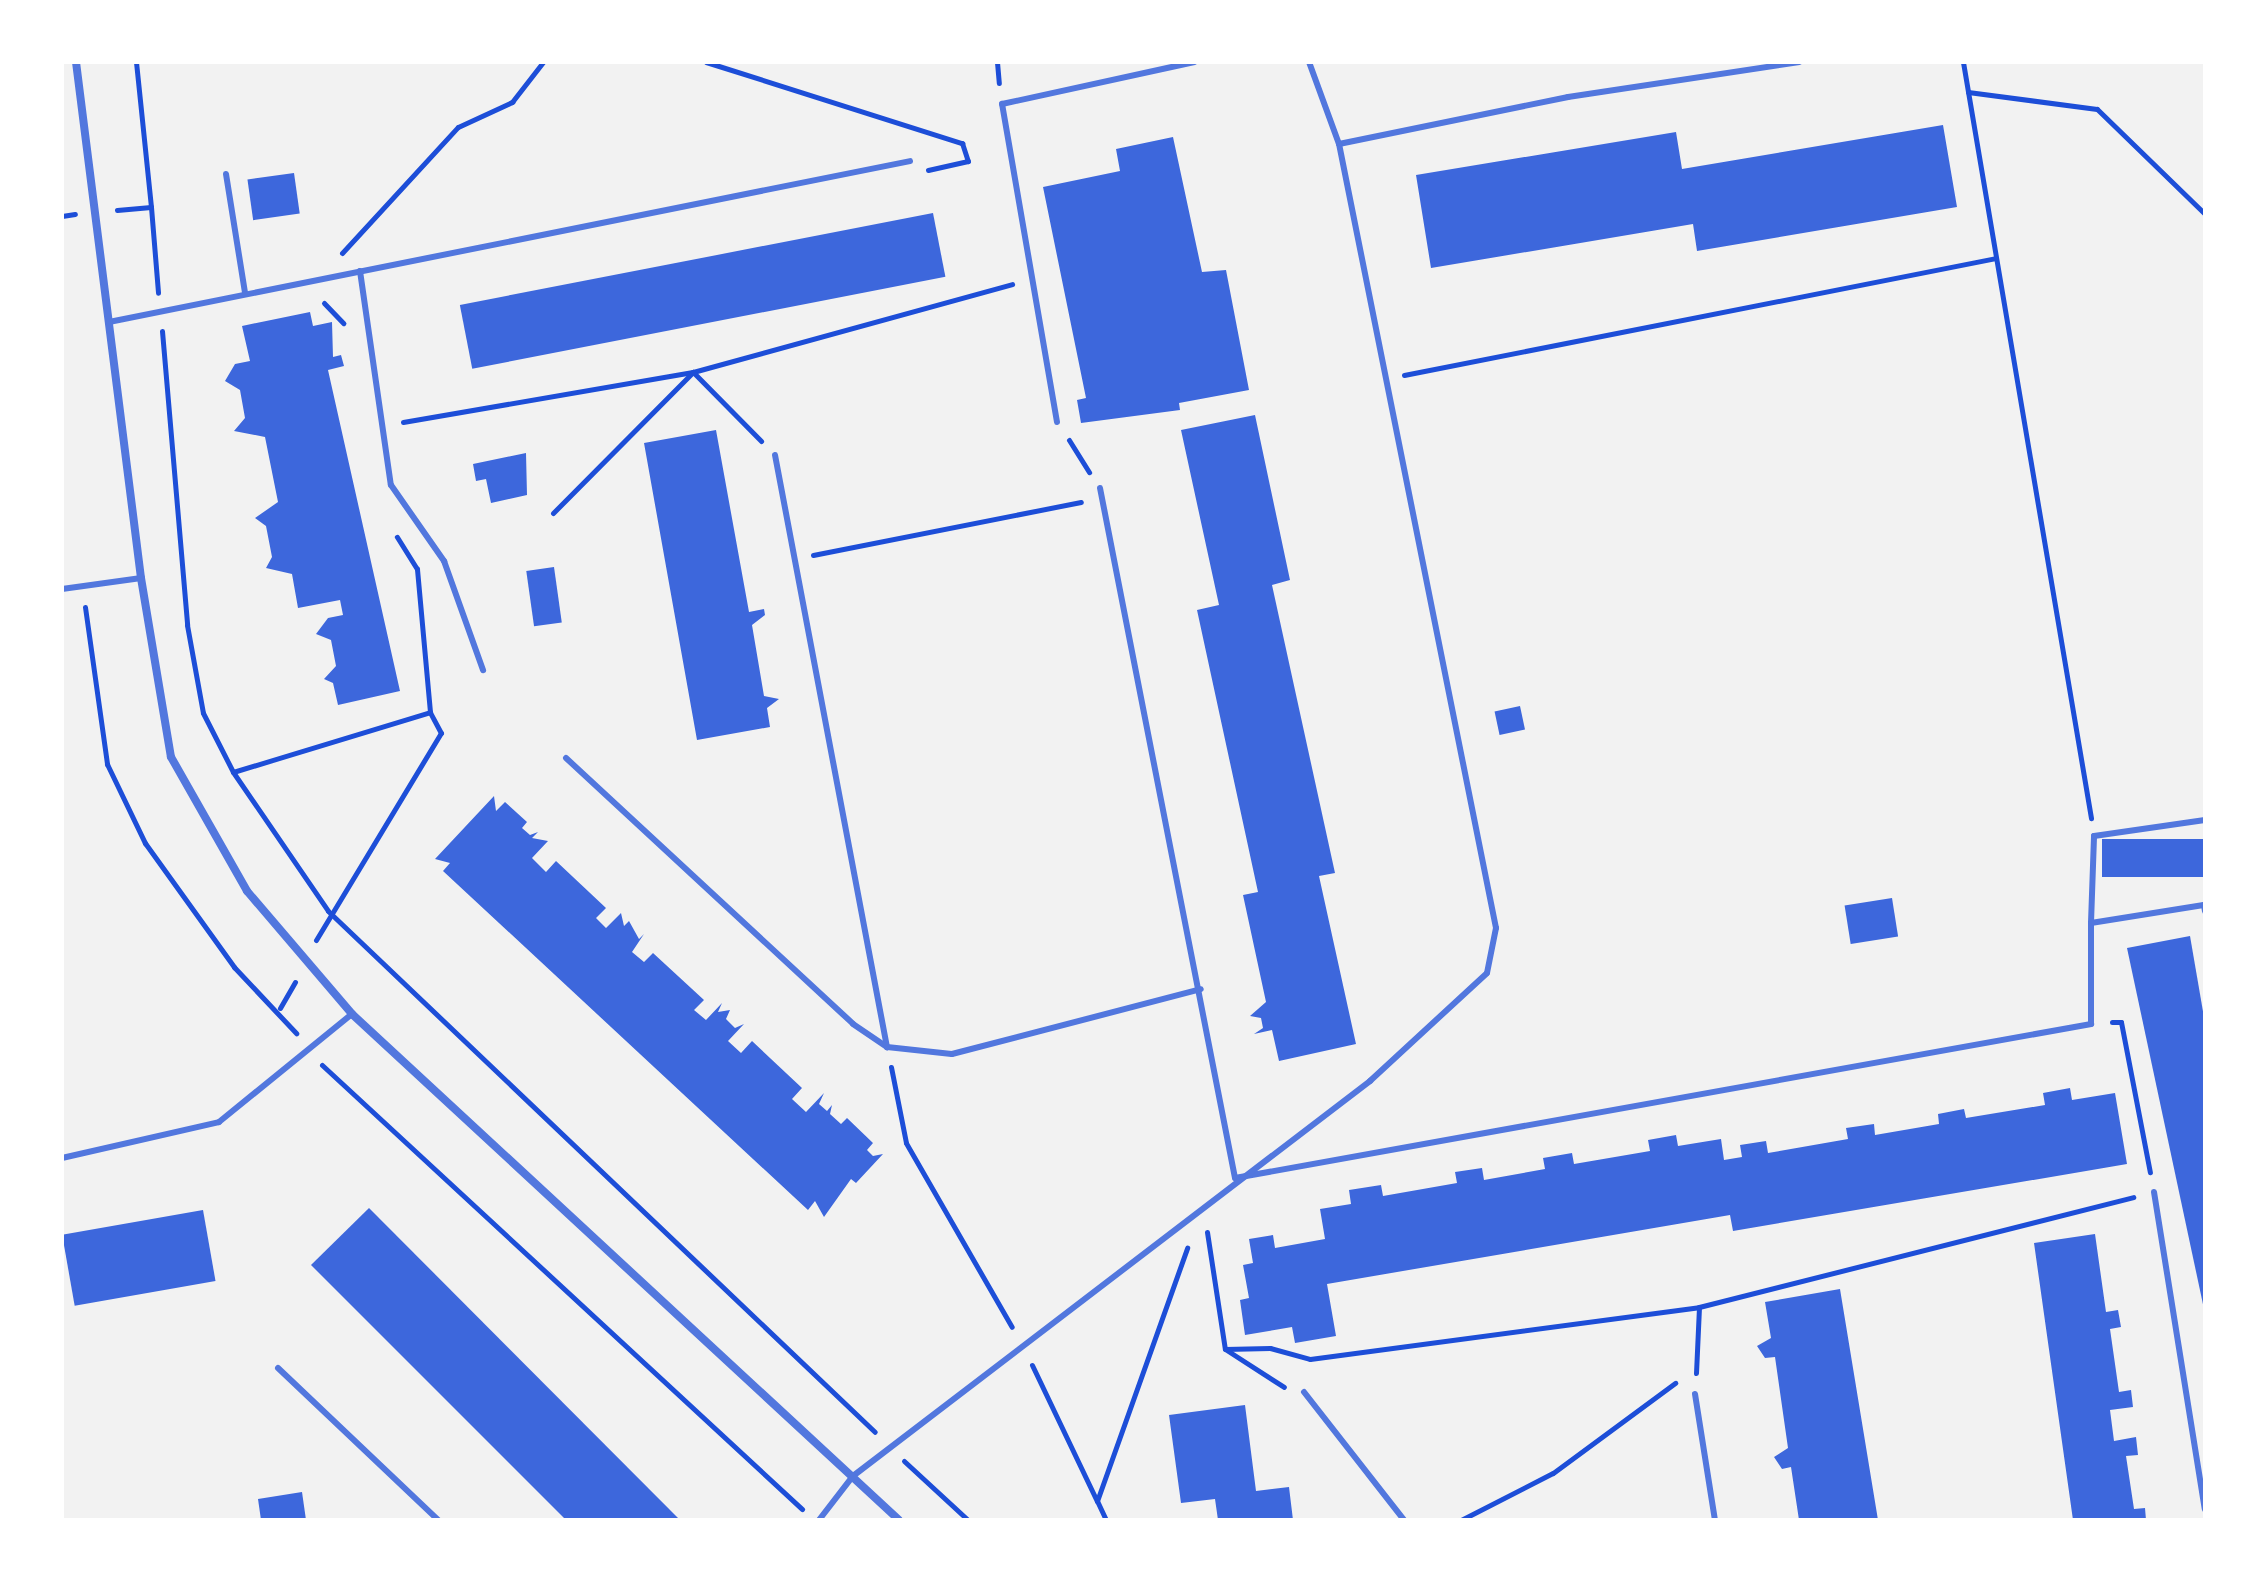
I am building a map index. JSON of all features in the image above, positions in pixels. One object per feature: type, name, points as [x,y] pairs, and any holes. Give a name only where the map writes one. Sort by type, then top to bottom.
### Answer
[{"type":"street","points":[[76,62],[141,578],[171,757],[247,891],[352,1014],[899,1520]]},
{"type":"lane","points":[[1057,422],[1002,104],[1194,62]]},
{"type":"lane","points":[[816,1520],[853,1476],[1235,1178],[1370,1081],[1487,973],[1496,928],[1339,144],[1309,62]]},
{"type":"lane","points":[[1339,144],[1568,97],[1799,62]]},
{"type":"lane","points":[[109,322],[245,292],[910,161]]},
{"type":"lane","points":[[226,174],[245,292]]},
{"type":"lane","points":[[360,271],[391,485],[444,561],[483,670]]},
{"type":"lane","points":[[775,455],[887,1047]]},
{"type":"lane","points":[[1100,488],[1201,989],[1235,1178]]},
{"type":"lane","points":[[62,589],[141,578]]},
{"type":"lane","points":[[566,758],[853,1024],[887,1047],[952,1054],[1201,989]]},
{"type":"lane","points":[[1235,1178],[2091,1024],[2094,836],[2205,820]]},
{"type":"lane","points":[[2091,923],[2204,905],[2205,911]]},
{"type":"lane","points":[[62,1158],[219,1122],[352,1014]]},
{"type":"lane","points":[[2154,1192],[2205,1509]]},
{"type":"lane","points":[[278,1368],[438,1520]]},
{"type":"lane","points":[[1304,1392],[1404,1520]]},
{"type":"lane","points":[[1695,1394],[1715,1520]]},
{"type":"path","points":[[136,62],[187,625],[203,713],[233,772],[328,911],[968,1520]]},
{"type":"path","points":[[340,275],[344,243],[458,127],[512,102],[543,62]]},
{"type":"path","points":[[1963,62],[2094,836]]},
{"type":"path","points":[[1968,92],[2097,109],[2205,214]]},
{"type":"path","points":[[62,216],[151,207]]},
{"type":"path","points":[[1387,378],[1996,258]]},
{"type":"path","points":[[382,426],[693,372],[1033,278]]},
{"type":"path","points":[[311,305],[326,302],[340,313],[344,328]]},
{"type":"path","points":[[162,336],[177,332]]},
{"type":"path","points":[[693,372],[775,455]]},
{"type":"path","points":[[553,513],[693,372]]},
{"type":"path","points":[[1057,422],[1100,488]]},
{"type":"path","points":[[795,558],[1102,498]]},
{"type":"path","points":[[280,1008],[307,961],[328,911],[441,733],[430,712],[417,569],[394,532]]},
{"type":"path","points":[[82,586],[107,764],[145,843],[234,967],[280,1008],[307,1051],[816,1520]]},
{"type":"path","points":[[233,772],[430,712]]},
{"type":"path","points":[[1225,1349],[1270,1348],[1310,1359],[1699,1307],[2154,1192],[2121,1022],[2091,1024]]},
{"type":"path","points":[[887,1047],[906,1143],[1022,1344],[1106,1520]]},
{"type":"path","points":[[1097,1501],[1204,1202]]},
{"type":"path","points":[[1204,1202],[1225,1349],[1268,1382],[1304,1392]]},
{"type":"path","points":[[1695,1394],[1699,1307]]},
{"type":"path","points":[[1461,1520],[1553,1473],[1696,1368]]},
{"type":"building","points":[[1943,125],[1957,207],[1697,251],[1693,224],[1431,268],[1416,175],[1676,132],[1682,169]]},
{"type":"building","points":[[1173,137],[1202,272],[1226,270],[1249,390],[1179,403],[1180,410],[1081,423],[1077,400],[1086,398],[1043,187],[1120,171],[1116,149]]},
{"type":"building","points":[[294,173],[300,214],[253,220],[247,180]]},
{"type":"building","points":[[933,213],[945,277],[472,369],[460,305]]},
{"type":"building","points":[[310,312],[313,326],[332,322],[333,357],[341,355],[344,366],[328,370],[400,691],[338,705],[333,683],[324,679],[336,666],[331,640],[316,634],[328,618],[343,615],[340,600],[298,608],[292,574],[266,568],[272,557],[266,526],[255,518],[278,502],[265,437],[234,431],[245,418],[240,390],[225,381],[235,364],[250,361],[242,326]]},
{"type":"building","points":[[1255,415],[1290,580],[1272,585],[1335,873],[1319,876],[1356,1044],[1279,1061],[1272,1030],[1254,1034],[1263,1028],[1261,1018],[1250,1016],[1266,1002],[1243,895],[1258,892],[1197,610],[1219,605],[1181,430]]},
{"type":"building","points":[[716,430],[749,612],[764,609],[765,615],[752,625],[764,696],[779,699],[767,708],[770,727],[697,740],[644,443]]},
{"type":"building","points":[[526,453],[527,495],[491,503],[486,479],[476,481],[473,464]]},
{"type":"building","points":[[554,567],[562,622],[534,626],[526,571]]},
{"type":"building","points":[[1520,706],[1525,729],[1500,735],[1495,711]]},
{"type":"building","points":[[494,796],[496,811],[505,802],[527,822],[522,828],[530,835],[538,832],[532,838],[548,841],[532,858],[546,872],[556,861],[606,908],[596,918],[606,928],[621,913],[624,926],[629,921],[639,939],[644,934],[632,952],[644,962],[653,953],[704,1000],[694,1010],[706,1020],[722,1003],[718,1012],[730,1010],[726,1019],[735,1028],[744,1024],[728,1041],[741,1053],[752,1041],[802,1088],[792,1099],[806,1112],[824,1093],[819,1104],[827,1111],[832,1105],[830,1114],[841,1124],[847,1118],[873,1143],[867,1150],[873,1156],[883,1154],[856,1183],[851,1179],[824,1217],[815,1201],[808,1210],[443,871],[450,863],[435,859]]},
{"type":"building","points":[[2102,839],[2205,839],[2205,877],[2102,877]]},
{"type":"building","points":[[1892,898],[1898,937],[1851,944],[1845,906]]},
{"type":"building","points":[[2190,936],[2205,1023],[2204,1309],[2127,948]]},
{"type":"building","points":[[2070,1088],[2072,1100],[2115,1093],[2127,1164],[1733,1231],[1730,1215],[1327,1284],[1336,1336],[1295,1343],[1292,1327],[1245,1335],[1240,1300],[1249,1298],[1243,1265],[1253,1263],[1249,1239],[1273,1235],[1275,1248],[1325,1239],[1320,1209],[1351,1204],[1349,1190],[1381,1185],[1383,1196],[1457,1183],[1455,1172],[1482,1168],[1484,1180],[1545,1169],[1543,1158],[1572,1153],[1574,1164],[1650,1151],[1648,1140],[1676,1135],[1678,1146],[1721,1139],[1724,1160],[1742,1157],[1740,1145],[1766,1141],[1768,1153],[1848,1139],[1846,1128],[1874,1124],[1875,1135],[1939,1124],[1938,1114],[1964,1109],[1966,1118],[2045,1105],[2043,1093]]},
{"type":"building","points":[[369,1208],[680,1520],[566,1520],[311,1265]]},
{"type":"building","points":[[203,1210],[216,1281],[75,1306],[62,1235]]},
{"type":"building","points":[[2095,1234],[2106,1312],[2118,1310],[2121,1327],[2110,1329],[2119,1392],[2131,1390],[2133,1407],[2110,1410],[2114,1441],[2136,1437],[2138,1455],[2126,1456],[2134,1509],[2145,1508],[2146,1520],[2073,1520],[2034,1243]]},
{"type":"building","points":[[1840,1289],[1878,1520],[1799,1520],[1791,1467],[1782,1469],[1774,1457],[1788,1448],[1775,1357],[1765,1358],[1757,1346],[1771,1338],[1765,1302]]},
{"type":"building","points":[[1245,1405],[1256,1491],[1289,1487],[1293,1520],[1218,1520],[1215,1499],[1181,1503],[1169,1415]]},
{"type":"building","points":[[302,1492],[306,1520],[261,1520],[258,1499]]}]
